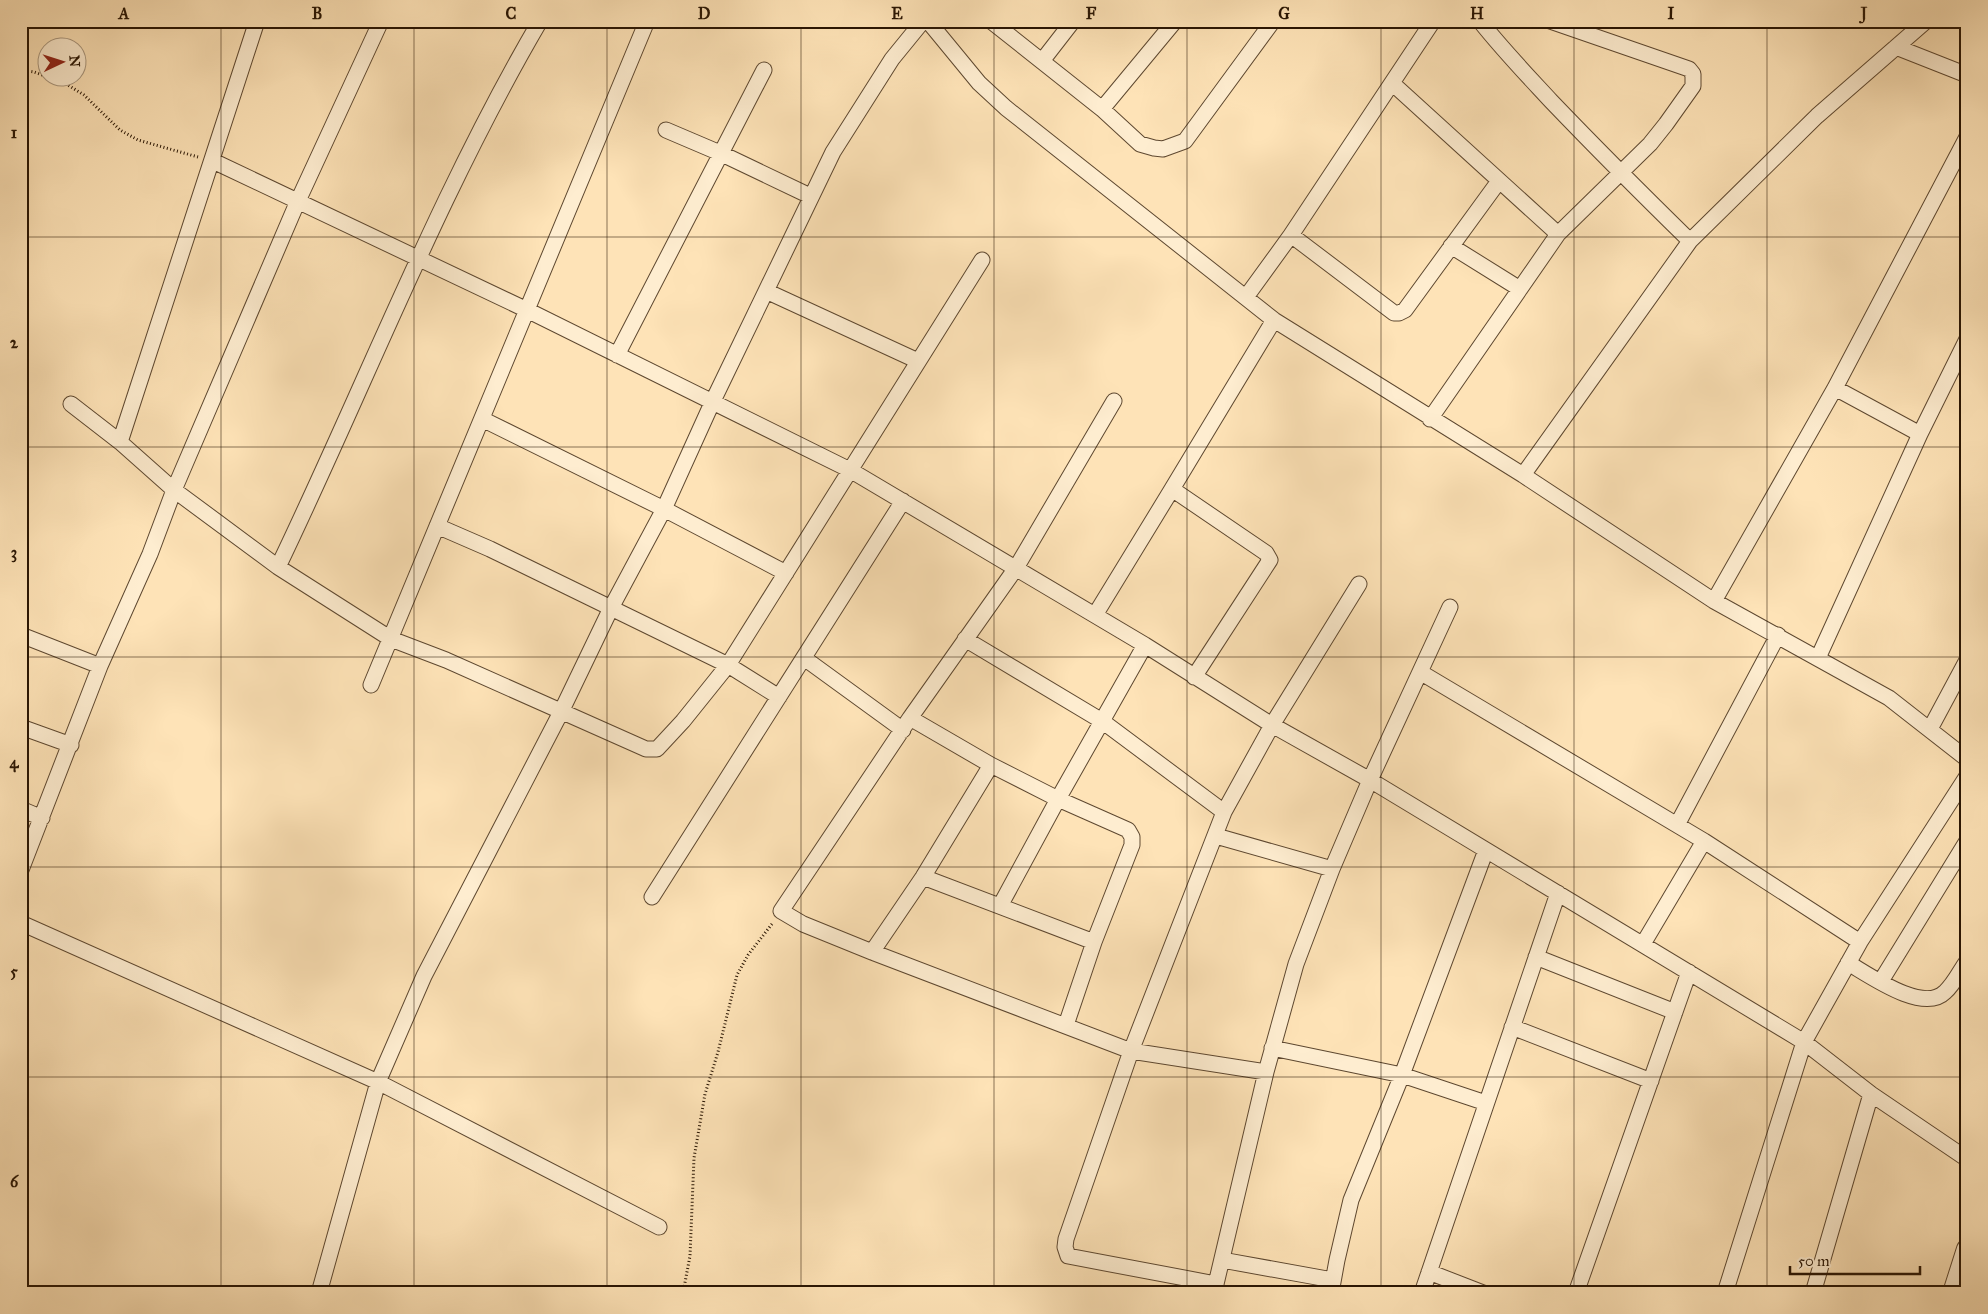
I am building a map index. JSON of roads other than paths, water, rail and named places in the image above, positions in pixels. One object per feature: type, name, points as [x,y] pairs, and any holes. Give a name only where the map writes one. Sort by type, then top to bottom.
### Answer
[{"type":"street","points":[[120,442],[257,21]]},
{"type":"street","points":[[21,870],[71,746],[100,666],[150,554],[174,490],[297,203],[381,21]]},
{"type":"street","points":[[278,567],[322,476],[419,259],[492,105],[540,21]]},
{"type":"street","points":[[371,685],[648,21]]},
{"type":"street","points":[[319,1293],[378,1082],[424,976],[561,712],[611,608],[664,509],[810,196],[833,152],[861,106],[892,59],[922,21]]},
{"type":"street","points":[[928,21],[979,83],[1006,108],[1274,320],[1430,419],[1523,475],[1714,601],[1889,698],[1967,759]]},
{"type":"street","points":[[991,21],[1102,109],[1140,144],[1163,149],[1177,145],[1185,140],[1273,21]]},
{"type":"street","points":[[1042,61],[1073,21]]},
{"type":"street","points":[[1102,109],[1175,21]]},
{"type":"street","points":[[1246,297],[1290,235],[1433,21]]},
{"type":"street","points":[[1480,21],[1497,43],[1620,172],[1690,241]]},
{"type":"street","points":[[1430,419],[1558,234],[1650,144],[1693,86],[1693,74],[1689,70],[1550,21]]},
{"type":"street","points":[[1523,475],[1690,241],[1817,116],[1926,21]]},
{"type":"street","points":[[1896,47],[1967,75]]},
{"type":"street","points":[[617,354],[764,70]]},
{"type":"street","points":[[1392,83],[1558,234]]},
{"type":"street","points":[[666,130],[720,153],[810,196]]},
{"type":"street","points":[[1714,601],[1960,165],[1967,137]]},
{"type":"street","points":[[213,161],[297,203],[358,229],[527,310],[850,470],[1146,645],[1272,726],[1370,780],[1804,1042],[1871,1094],[1967,1159]]},
{"type":"street","points":[[1290,235],[1396,313],[1404,310],[1499,181]]},
{"type":"street","points":[[1451,246],[1520,289]]},
{"type":"street","points":[[71,404],[120,442],[174,490],[278,567],[390,639],[446,660],[646,749],[657,749],[683,721],[728,665],[982,260]]},
{"type":"street","points":[[766,291],[918,361]]},
{"type":"street","points":[[1095,615],[1274,320]]},
{"type":"street","points":[[1818,658],[1920,434],[1967,339]]},
{"type":"street","points":[[1835,388],[1920,434]]},
{"type":"street","points":[[1114,401],[1016,568],[906,724],[781,912],[804,924],[872,952],[1131,1051],[1266,1072]]},
{"type":"street","points":[[482,419],[664,509],[786,573]]},
{"type":"street","points":[[1172,489],[1266,553],[1270,560],[1194,676]]},
{"type":"street","points":[[652,897],[903,501]]},
{"type":"street","points":[[438,526],[728,665],[779,697]]},
{"type":"street","points":[[1359,584],[1272,726],[1224,812],[1131,1051],[1066,1239],[1066,1252],[1068,1256],[1217,1288],[1266,1072],[1296,964],[1332,869],[1370,780],[1450,607]]},
{"type":"street","points":[[21,635],[100,666]]},
{"type":"street","points":[[1677,825],[1778,636]]},
{"type":"street","points":[[965,639],[1102,721],[1224,812]]},
{"type":"street","points":[[1000,906],[1058,799],[1146,645]]},
{"type":"street","points":[[804,658],[906,724],[1058,799],[1128,830],[1132,836],[1132,845],[1094,942],[1066,1025]]},
{"type":"street","points":[[1930,729],[1967,660]]},
{"type":"street","points":[[1420,672],[1704,841],[1860,942]]},
{"type":"street","points":[[21,727],[71,746]]},
{"type":"street","points":[[872,952],[923,877],[990,764]]},
{"type":"street","points":[[1725,1293],[1804,1042],[1860,942],[1967,776]]},
{"type":"street","points":[[21,809],[42,818]]},
{"type":"street","points":[[1216,836],[1332,869]]},
{"type":"street","points":[[1643,944],[1704,841]]},
{"type":"street","points":[[1881,982],[1967,841]]},
{"type":"street","points":[[1222,1260],[1332,1286],[1351,1200],[1402,1075],[1486,850]]},
{"type":"street","points":[[923,877],[1094,942]]},
{"type":"street","points":[[1422,1293],[1558,893]]},
{"type":"street","points":[[21,923],[378,1082],[659,1227]]},
{"type":"street","points":[[1536,957],[1675,1012]]},
{"type":"street","points":[[1848,963],[1902,993],[1918,999],[1933,998],[1944,994],[1967,961]]},
{"type":"street","points":[[1576,1293],[1689,972]]},
{"type":"street","points":[[1512,1027],[1651,1082]]},
{"type":"street","points":[[1272,1048],[1402,1075],[1486,1103]]},
{"type":"street","points":[[1813,1293],[1871,1094]]},
{"type":"street","points":[[1953,1293],[1967,1249]]},
{"type":"street","points":[[1429,1272],[1483,1293]]}]
